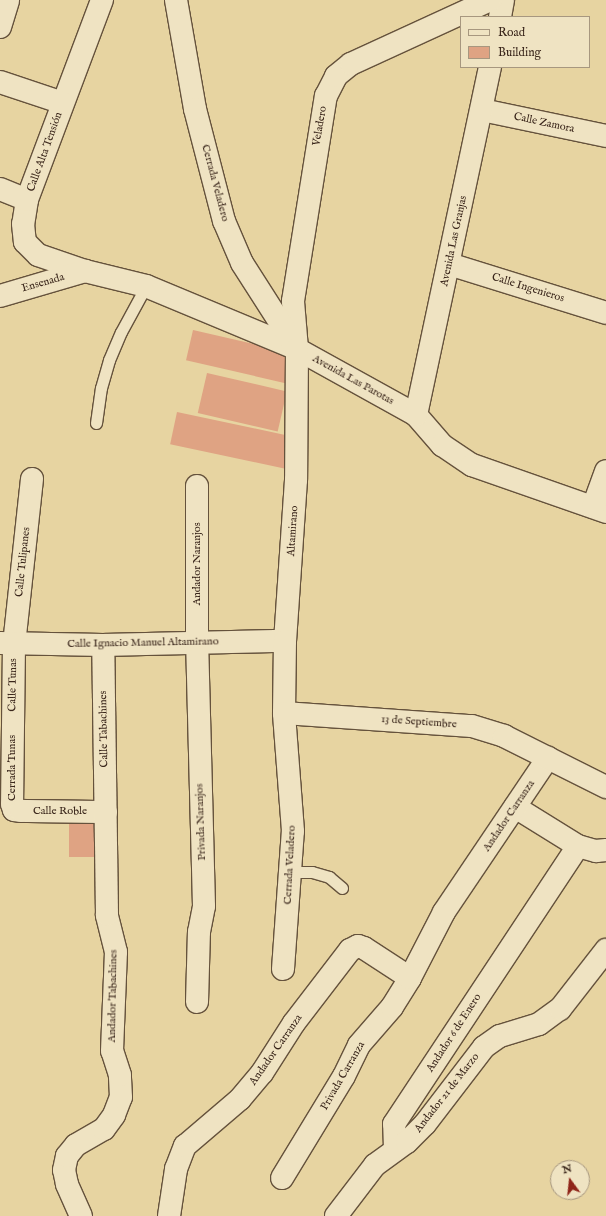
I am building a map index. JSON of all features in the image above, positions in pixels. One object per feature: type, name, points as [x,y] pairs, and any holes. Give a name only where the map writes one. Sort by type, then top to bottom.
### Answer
[{"type":"street","points":[[0,27],[8,0]]},
{"type":"street","name":"Calle Alta Tensión","points":[[86,271],[38,255],[25,242],[22,224],[27,200],[62,103],[102,0]]},
{"type":"street","name":"Cerrada Veladero","points":[[176,0],[195,109],[224,221],[242,263],[297,349]]},
{"type":"street","name":"Veladero","points":[[297,349],[294,301],[326,96],[336,76],[352,64],[490,0]]},
{"type":"street","points":[[500,16],[503,0]]},
{"type":"street","name":"Avenida Las Granjas","points":[[416,415],[490,68]]},
{"type":"street","points":[[0,82],[62,103]]},
{"type":"street","name":"Calle Zamora","points":[[482,110],[606,136]]},
{"type":"street","points":[[0,189],[27,200]]},
{"type":"street","name":"Calle Ingenieros","points":[[449,264],[606,313]]},
{"type":"street","name":"Avenida Las Parotas","points":[[86,271],[146,286],[297,349],[416,415],[442,445],[472,465],[600,510]]},
{"type":"street","name":"Ensenada","points":[[0,296],[86,271]]},
{"type":"street","name":"Altamirano","points":[[284,713],[285,641],[295,509],[297,349]]},
{"type":"street","points":[[600,510],[606,471]]},
{"type":"street","name":"Calle Tulipanes","points":[[7,644],[32,479]]},
{"type":"street","name":"Andador Naranjos","points":[[197,486],[197,641]]},
{"type":"street","name":"Calle Ignacio Manuel Altamirano","points":[[7,644],[103,645],[197,641],[285,641]]},
{"type":"street","name":"Privada Naranjos","points":[[197,641],[204,906],[199,932],[197,1002]]},
{"type":"street","name":"Calle Tunas","points":[[6,726],[7,644]]},
{"type":"street","name":"Calle Tabachines","points":[[103,645],[106,812]]},
{"type":"street","name":"Cerrada Veladero","points":[[283,969],[293,831],[284,713]]},
{"type":"street","name":"13 de Septiembre","points":[[284,713],[472,726],[504,736],[606,788]]},
{"type":"street","name":"Cerrada Tunas","points":[[6,726],[14,810]]},
{"type":"street","name":"Andador Carranza","points":[[169,1216],[176,1169],[185,1146],[240,1099],[262,1073],[324,981],[350,950],[358,946],[410,978],[444,912],[548,758]]},
{"type":"street","points":[[515,807],[578,846],[596,851],[606,850]]},
{"type":"street","name":"Calle Roble","points":[[14,810],[106,812]]},
{"type":"street","name":"Andador Tabachines","points":[[81,1216],[67,1184],[64,1170],[67,1156],[76,1145],[104,1129],[114,1115],[121,1097],[120,1075],[112,1051],[116,952],[107,914],[106,812]]},
{"type":"street","name":"Andador 6 de Enero","points":[[395,1148],[394,1124],[578,846]]},
{"type":"street","name":"Andador 21 de Marzo","points":[[395,1148],[408,1142],[425,1124],[484,1047],[500,1036],[539,1024],[560,1009],[606,950]]},
{"type":"street","name":"Privada Carranza","points":[[282,1178],[344,1076],[359,1045],[392,1006],[410,978]]},
{"type":"street","points":[[336,1216],[375,1165],[395,1148]]},
{"type":"lane","points":[[96,423],[101,388],[109,360],[121,332],[146,286]]},
{"type":"lane","points":[[290,872],[312,872],[330,877],[342,888]]},
{"type":"building","points":[[193,330],[292,353],[285,383],[186,360]]},
{"type":"building","points":[[207,373],[287,391],[278,431],[198,413]]},
{"type":"building","points":[[177,412],[293,437],[287,469],[170,444]]},
{"type":"building","points":[[69,821],[96,821],[96,857],[69,857]]}]
